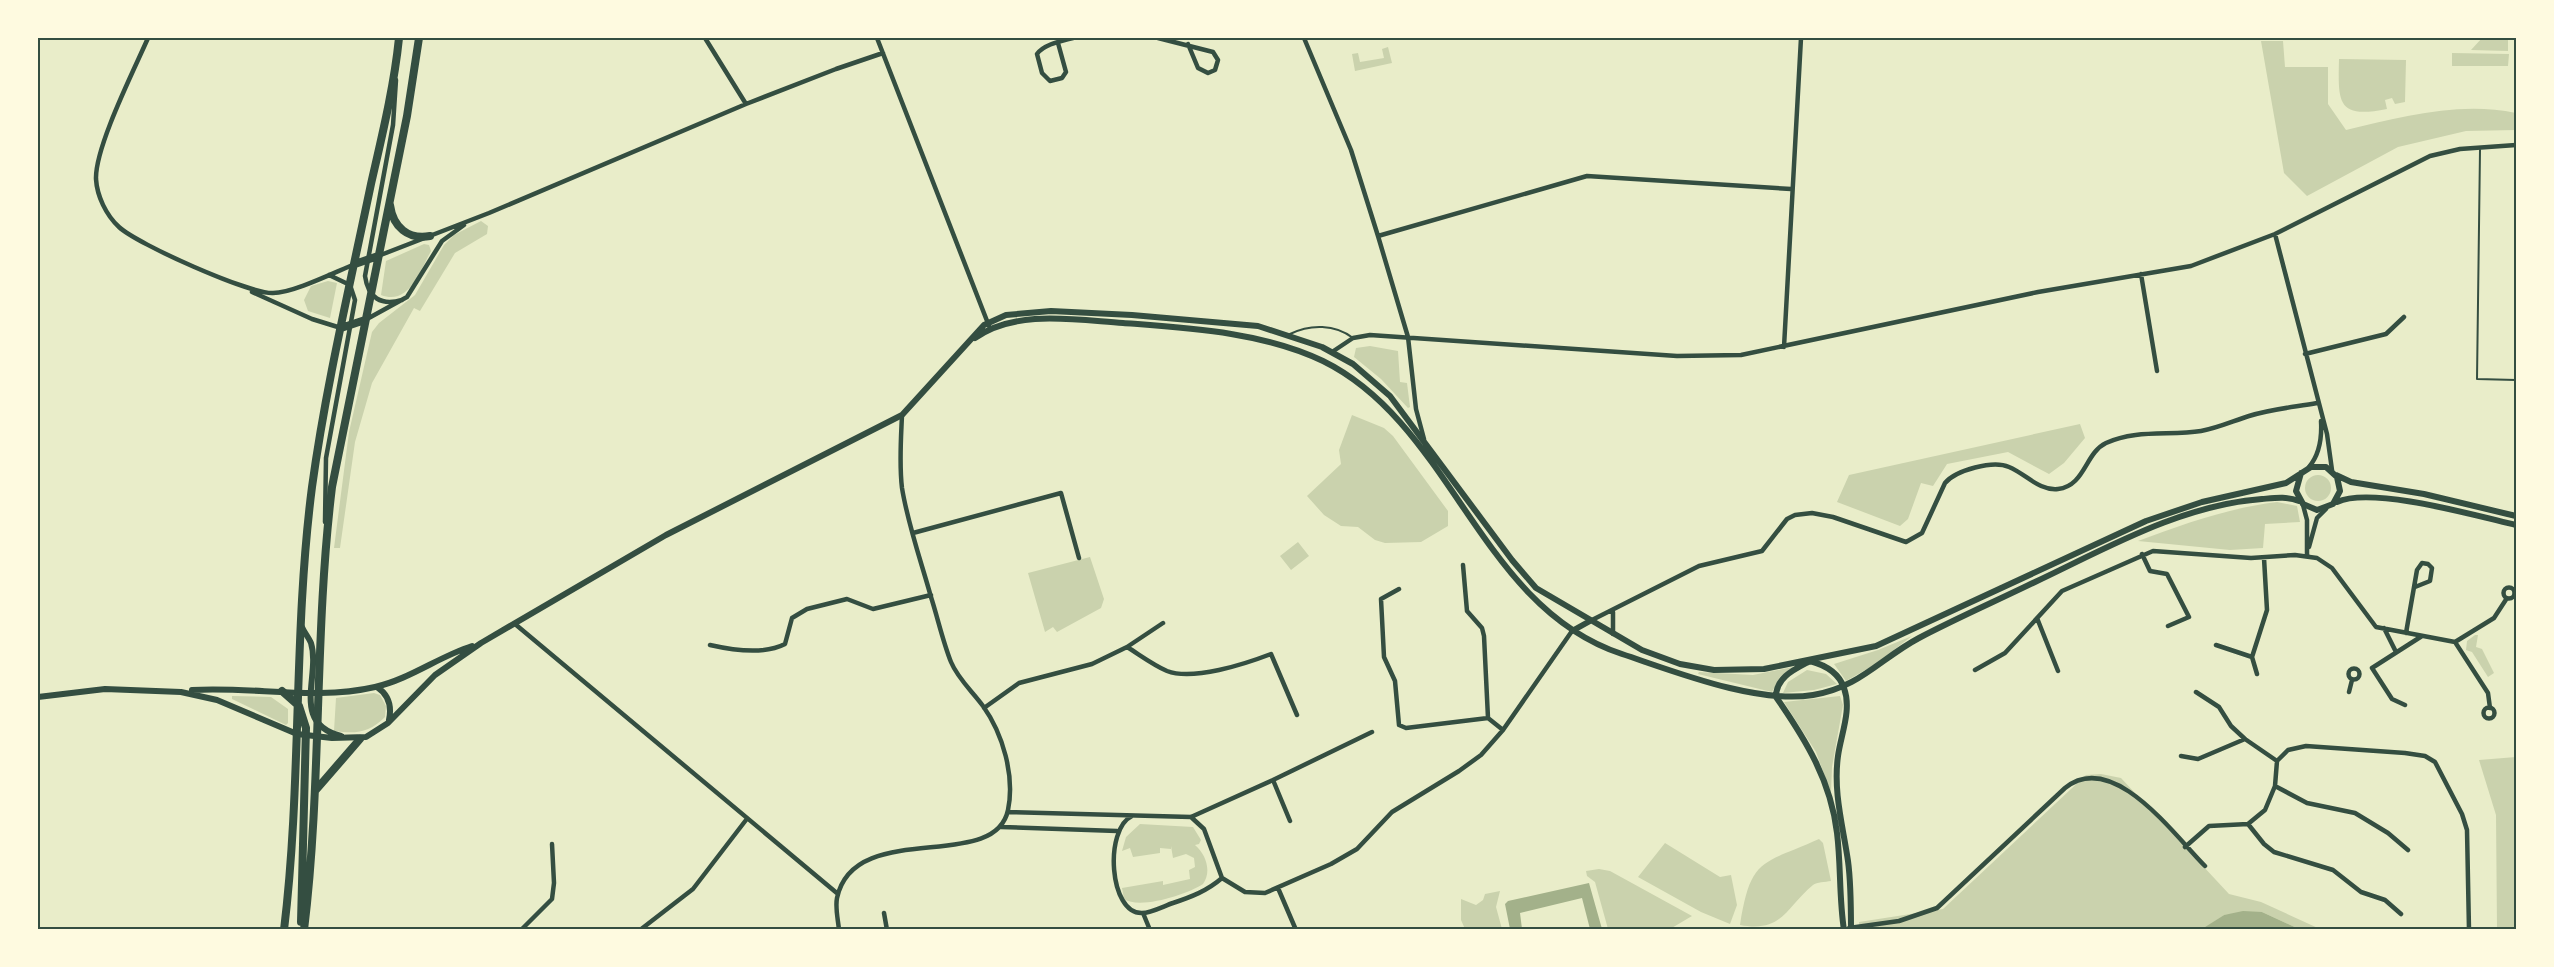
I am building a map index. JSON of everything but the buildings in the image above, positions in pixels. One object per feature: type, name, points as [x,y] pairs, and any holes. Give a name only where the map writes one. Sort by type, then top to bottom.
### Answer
[{"type":"main road","points":[[303,930],[315,791],[318,723],[315,693],[325,546],[335,466],[409,105],[419,38]]},
{"type":"main road","points":[[284,930],[293,837],[301,592],[319,435],[391,90],[398,39]]},
{"type":"main road","points":[[390,199],[392,217],[401,229],[413,236],[430,236]]},
{"type":"main road","points":[[355,264],[378,256]]},
{"type":"main road","points":[[341,328],[364,320]]},
{"type":"main road","points":[[282,691],[299,706],[305,721],[300,898],[303,930]]},
{"type":"main road","points":[[315,791],[360,739]]},
{"type":"street","points":[[148,38],[101,150],[96,174],[99,196],[114,222],[134,238],[245,287],[267,300],[341,328]]},
{"type":"street","points":[[705,38],[746,104]]},
{"type":"street","points":[[877,38],[989,326]]},
{"type":"street","points":[[1058,43],[1066,72],[1062,78],[1050,81],[1043,76],[1036,56],[1040,50],[1058,43],[1073,38]]},
{"type":"street","points":[[1158,38],[1188,44],[1214,52],[1218,60],[1215,70],[1208,73],[1198,68],[1188,44]]},
{"type":"street","points":[[1304,38],[1351,150],[1378,236],[1408,337],[1416,409],[1425,441]]},
{"type":"street","points":[[1784,347],[1801,38]]},
{"type":"street","points":[[398,39],[393,125],[365,276],[370,293],[384,302],[402,300]]},
{"type":"street","points":[[378,256],[478,217],[746,104],[883,53]]},
{"type":"street","points":[[1325,362],[1332,352],[1353,338],[1370,335],[1696,357],[1734,355],[1784,347],[1988,302],[2209,261],[2275,234],[2415,162],[2445,152],[2517,145]]},
{"type":"street","points":[[1378,236],[1587,176],[1791,189]]},
{"type":"street","points":[[364,320],[402,300],[414,290],[442,241],[478,217]]},
{"type":"street","points":[[2275,234],[2317,403],[2322,433],[2318,453],[2304,471],[2296,487],[2307,520],[2307,556]]},
{"type":"street","points":[[245,287],[278,293],[355,264]]},
{"type":"street","points":[[2141,274],[2157,371]]},
{"type":"street","points":[[320,277],[332,275],[351,285],[355,300],[326,458],[325,546]]},
{"type":"street","points":[[181,692],[217,700],[297,734],[360,739],[388,723],[425,683],[481,643],[666,535],[902,415],[961,350],[989,326],[1016,314],[1066,311],[1244,324],[1290,334],[1332,352],[1378,383],[1403,411],[1526,578],[1536,588],[1613,634],[1659,657],[1714,670],[1754,671],[1865,650],[1894,639],[2146,521],[2202,501],[2286,483],[2304,471],[2321,466],[2351,482],[2424,494],[2517,516]]},
{"type":"street","points":[[2305,354],[2386,334],[2404,317]]},
{"type":"street","points":[[989,326],[1057,319],[1183,327],[1273,344],[1325,362],[1367,390],[1395,415],[1516,579],[1550,614],[1572,630],[1625,655],[1750,692],[1776,697],[1814,695],[1844,687],[1872,671],[1918,639],[2145,531],[2180,517],[2235,503],[2287,498],[2314,510],[2326,509]]},
{"type":"street","points":[[1191,817],[1204,829],[1222,878],[1252,894],[1265,894],[1357,849],[1392,812],[1470,764],[1503,730],[1572,630],[1613,612],[1699,566],[1762,551],[1787,519],[1795,514],[1812,513],[1833,517],[1906,542],[1922,533],[1950,477],[1966,470],[2003,465],[2042,487],[2057,489],[2072,484],[2096,451],[2113,441],[2154,433],[2203,431],[2257,414],[2317,403]]},
{"type":"street","points":[[839,930],[836,909],[838,894],[851,872],[869,859],[990,835],[1001,827],[1008,812],[1008,771],[996,730],[984,708],[951,663],[913,533],[902,486],[902,415]]},
{"type":"street","points":[[2320,416],[2327,434],[2334,472],[2340,488],[2333,504]]},
{"type":"street","points":[[913,533],[1061,493],[1079,558]]},
{"type":"street","points":[[2307,556],[2317,518],[2333,504],[2350,498],[2398,500],[2517,525]]},
{"type":"street","points":[[1975,670],[2005,653],[2062,591],[2142,554],[2162,551],[2264,558],[2307,556],[2332,568],[2372,624],[2455,642],[2494,618],[2507,598]]},
{"type":"street","points":[[2142,554],[2150,571],[2167,574],[2189,617],[2168,626]]},
{"type":"street","points":[[2257,674],[2252,657],[2267,610],[2264,558]]},
{"type":"street","points":[[2406,633],[2419,566],[2428,564],[2432,568],[2430,581],[2415,587]]},
{"type":"street","points":[[1463,565],[1467,611],[1482,628],[1485,636],[1488,718]]},
{"type":"street","points":[[1400,590],[1381,599],[1384,657],[1395,681],[1399,725],[1406,728],[1488,718],[1503,730]]},
{"type":"street","points":[[710,645],[733,650],[774,648],[785,644],[791,620],[807,609],[851,599],[876,609],[931,595]]},
{"type":"street","points":[[1613,612],[1613,634]]},
{"type":"street","points":[[2037,618],[2058,671]]},
{"type":"street","points":[[984,708],[1019,683],[1085,667],[1127,647],[1163,623]]},
{"type":"street","points":[[514,624],[746,820],[838,894]]},
{"type":"street","points":[[301,626],[311,644],[315,693]]},
{"type":"street","points":[[2384,628],[2396,652]]},
{"type":"street","points":[[2352,680],[2357,679],[2422,636]]},
{"type":"street","points":[[2455,642],[2488,693],[2490,708]]},
{"type":"street","points":[[38,697],[105,689],[181,692],[216,689],[315,693],[377,687],[410,676],[452,654],[481,643]]},
{"type":"street","points":[[2216,645],[2252,657]]},
{"type":"street","points":[[1127,647],[1162,669],[1182,674],[1246,663],[1271,654],[1297,715]]},
{"type":"street","points":[[1810,661],[1832,670],[1844,687],[1846,713],[1838,756],[1837,793],[1849,872],[1847,929]]},
{"type":"street","points":[[1810,661],[1784,678],[1776,690],[1776,697],[1811,751],[1831,798],[1837,832],[1847,929]]},
{"type":"street","points":[[2372,668],[2392,699],[2405,705]]},
{"type":"street","points":[[2352,680],[2348,675],[2350,670],[2358,670],[2360,675]]},
{"type":"street","points":[[2349,692],[2352,680]]},
{"type":"street","points":[[377,687],[388,697],[390,706],[388,723]]},
{"type":"street","points":[[2196,692],[2219,706],[2231,726],[2245,739],[2277,761]]},
{"type":"street","points":[[318,723],[332,734],[360,739]]},
{"type":"street","points":[[1008,812],[1191,817],[1372,732]]},
{"type":"street","points":[[2181,756],[2198,759],[2245,739]]},
{"type":"street","points":[[2185,847],[2210,826],[2248,824],[2265,810],[2275,786],[2277,761],[2288,750],[2307,746],[2425,756],[2435,762],[2457,803],[2468,830],[2469,930]]},
{"type":"street","points":[[1847,929],[1916,917],[1937,908],[2065,788],[2081,780],[2104,779],[2127,788],[2205,866]]},
{"type":"street","points":[[1273,780],[1290,821]]},
{"type":"street","points":[[2275,786],[2307,803],[2361,815],[2408,850]]},
{"type":"street","points":[[1132,816],[1122,822],[1117,831],[1114,867],[1117,888],[1125,904],[1143,914],[1150,930]]},
{"type":"street","points":[[640,930],[693,889],[746,820]]},
{"type":"street","points":[[2248,824],[2264,844],[2274,852],[2333,870],[2361,891],[2385,900],[2402,914]]},
{"type":"street","points":[[1001,827],[1117,831]]},
{"type":"street","points":[[519,929],[548,906],[552,899],[554,883],[552,844]]},
{"type":"street","points":[[1143,914],[1198,894],[1222,878]]},
{"type":"street","points":[[1278,888],[1296,930]]},
{"type":"street","points":[[884,913],[887,930]]},
{"type":"lane","points":[[2480,147],[2477,379],[2517,380]]},
{"type":"lane","points":[[1290,334],[1306,327],[1341,329],[1353,338]]},
{"type":"shaded area","points":[[2482,38],[2508,38],[2508,51],[2471,50]]},
{"type":"shaded area","points":[[2261,41],[2283,41],[2285,67],[2328,67],[2328,104],[2346,130],[2430,112],[2473,109],[2516,113],[2516,130],[2466,131],[2398,147],[2307,196],[2284,173]]},
{"type":"shaded area","points":[[1388,47],[1392,63],[1355,71],[1352,54],[1358,53],[1360,62],[1384,58],[1382,49]]},
{"type":"shaded area","points":[[2452,53],[2509,54],[2508,66],[2452,66]]},
{"type":"shaded area","points":[[2339,59],[2406,60],[2405,102],[2395,104],[2392,98],[2385,100],[2387,109],[2371,112],[2358,112],[2350,109],[2341,97]]},
{"type":"shaded area","points":[[481,221],[488,226],[487,234],[455,253],[420,311],[414,308],[372,383],[355,442],[340,548],[334,548],[349,432],[372,332],[379,323],[415,295],[444,245],[454,235]]},
{"type":"shaded area","points":[[424,244],[429,245],[431,251],[412,285],[399,296],[381,295],[386,261]]},
{"type":"shaded area","points":[[328,281],[337,283],[330,318],[308,311],[304,300],[311,286]]},
{"type":"shaded area","points":[[1370,346],[1398,351],[1400,382],[1407,383],[1410,407],[1408,408],[1381,379],[1354,357],[1356,348]]},
{"type":"shaded area","points":[[1352,415],[1384,428],[1393,436],[1448,511],[1448,526],[1421,542],[1385,543],[1375,540],[1358,527],[1341,526],[1324,515],[1307,496],[1341,464],[1339,450]]},
{"type":"shaded area","points":[[2080,424],[2085,438],[2064,463],[2049,474],[2008,452],[1947,464],[1933,486],[1921,483],[1908,519],[1900,526],[1837,502],[1849,475]]},
{"type":"shaded area","points":[[2318,475],[2327,479],[2331,488],[2327,497],[2318,501],[2309,497],[2305,488],[2309,479]]},
{"type":"shaded area","points":[[2277,502],[2297,506],[2300,522],[2265,524],[2263,548],[2230,550],[2138,541],[2224,512]]},
{"type":"shaded area","points":[[1298,542],[1309,556],[1291,570],[1280,556]]},
{"type":"shaded area","points":[[1090,557],[1104,599],[1101,608],[1057,632],[1053,627],[1045,632],[1028,573]]},
{"type":"shaded area","points":[[2478,635],[2476,647],[2482,649],[2494,673],[2488,677],[2472,652],[2466,650],[2467,641]]},
{"type":"shaded area","points":[[1912,636],[1874,665],[1846,681],[1834,664],[1878,650]]},
{"type":"shaded area","points":[[1793,667],[1780,677],[1772,692],[1698,674],[1699,672],[1753,675]]},
{"type":"shaded area","points":[[1807,670],[1826,674],[1837,684],[1814,690],[1783,693],[1788,682]]},
{"type":"shaded area","points":[[374,693],[380,695],[386,706],[385,717],[362,731],[334,731],[336,698]]},
{"type":"shaded area","points":[[232,696],[271,697],[288,709],[288,723],[286,725],[232,699]]},
{"type":"shaded area","points":[[1840,696],[1843,705],[1832,767],[1831,793],[1816,752],[1784,702]]},
{"type":"shaded area","points":[[2516,757],[2516,929],[2497,929],[2496,815],[2479,760]]},
{"type":"shaded area","points":[[2101,774],[2121,778],[2229,894],[2261,902],[2320,929],[2299,929],[2262,912],[2224,915],[2202,930],[1860,930],[1859,922],[1943,909],[2086,775]]},
{"type":"shaded area","points":[[1140,824],[1193,827],[1201,840],[1195,845],[1202,853],[1206,863],[1207,874],[1203,884],[1176,896],[1152,902],[1131,902],[1124,899],[1122,888],[1163,881],[1163,885],[1190,879],[1189,870],[1195,867],[1194,858],[1186,854],[1173,858],[1171,846],[1171,849],[1160,848],[1160,853],[1133,857],[1130,848],[1122,851],[1126,837]]},
{"type":"shaded area","points":[[1819,839],[1823,843],[1831,881],[1813,885],[1775,922],[1766,925],[1740,925],[1749,887],[1762,866]]},
{"type":"shaded area","points":[[1665,843],[1720,877],[1731,875],[1737,905],[1730,924],[1701,912],[1638,877]]},
{"type":"shaded area","points":[[1599,869],[1610,871],[1692,916],[1670,929],[1608,929],[1595,882],[1587,876],[1586,871]]},
{"type":"shaded area","points":[[1589,883],[1602,929],[1590,929],[1582,898],[1520,913],[1522,929],[1510,929],[1505,904],[1508,901]]},
{"type":"shaded area","points":[[1500,891],[1496,907],[1502,929],[1465,929],[1461,920],[1461,899],[1476,905],[1483,900],[1485,894]]},
{"type":"shaded area","points":[[2243,911],[2262,912],[2299,929],[2202,929],[2224,915]]}]
